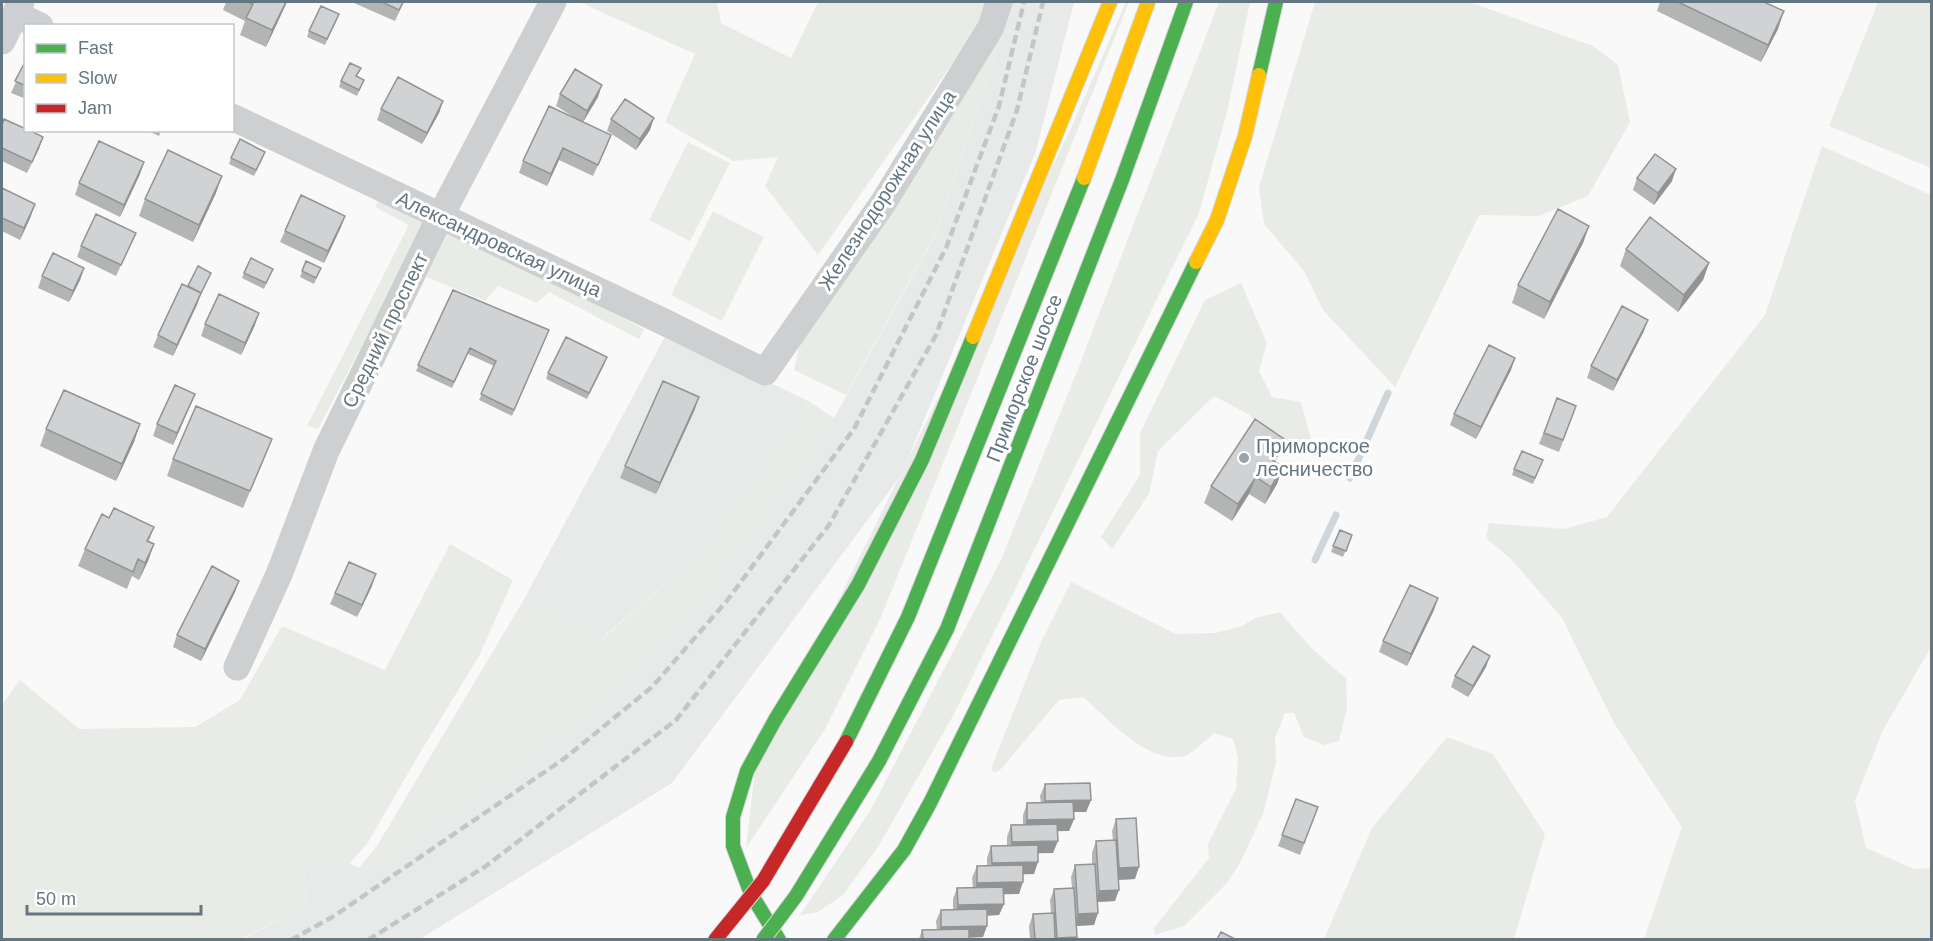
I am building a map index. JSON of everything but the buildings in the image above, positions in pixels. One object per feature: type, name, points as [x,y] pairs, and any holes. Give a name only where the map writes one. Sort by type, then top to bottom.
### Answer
[{"type":"street","name":"Средний проспект","points":[[237,667],[280,572],[326,451],[440,217],[553,2]]},
{"type":"street","name":"Железнодорожная улица","points":[[765,372],[883,203],[991,27],[999,2]]},
{"type":"street","points":[[779,939],[751,894],[733,846],[733,817],[747,771],[775,720],[858,585],[922,460],[1110,2]]},
{"type":"street","name":"Приморское шоссе","points":[[716,939],[763,881],[846,742],[908,617],[1091,160],[1148,2]]},
{"type":"street","name":"Приморское шоссе","points":[[763,939],[796,896],[879,761],[947,629],[1122,180],[1186,2]]},
{"type":"street","points":[[834,939],[904,850],[930,803],[1217,220],[1245,135],[1276,2]]},
{"type":"street","points":[[2,41],[18,8],[38,24]]},
{"type":"street","name":"Александровская улица","points":[[234,118],[765,372]]},
{"type":"shaded area","points":[[579,2],[717,2],[721,23],[791,58],[818,2],[989,2],[985,17],[818,255],[765,186],[778,157],[733,161],[665,122],[695,54]]},
{"type":"shaded area","points":[[1011,2],[1074,2],[1036,151],[901,475],[672,783],[420,939],[241,940],[306,905],[304,870],[329,852],[368,873],[582,719],[717,580],[834,418],[935,236],[1005,29]]},
{"type":"shaded area","points":[[1126,2],[1129,2],[881,617],[825,729],[746,848],[755,769],[1070,131]]},
{"type":"shaded area","points":[[1219,2],[1250,2],[1228,108],[1199,213],[954,714],[878,847],[843,895],[818,912],[800,915],[870,811],[1001,560],[1078,369]]},
{"type":"shaded area","points":[[1315,2],[1469,2],[1593,46],[1618,65],[1630,122],[1588,196],[1539,216],[1479,215],[1395,387],[1323,310],[1304,271],[1264,224],[1259,187]]},
{"type":"shaded area","points":[[1878,2],[1931,2],[1931,168],[1829,126]]},
{"type":"shaded area","points":[[1005,29],[935,235],[846,395],[794,370],[803,328]]},
{"type":"shaded area","points":[[688,142],[730,163],[690,241],[649,220]]},
{"type":"shaded area","points":[[1822,146],[1931,195],[1931,647],[1882,732],[1855,801],[1866,848],[1914,869],[1931,868],[1931,939],[1644,939],[1682,827],[1614,723],[1562,618],[1511,559],[1486,538],[1489,523],[1564,529],[1607,517],[1765,315]]},
{"type":"shaded area","points":[[381,196],[426,223],[318,429],[307,426],[409,225],[375,207]]},
{"type":"shaded area","points":[[713,211],[764,237],[722,321],[671,295]]},
{"type":"shaded area","points":[[450,229],[644,329],[639,339],[549,292],[537,303],[498,286],[485,301],[426,277]]},
{"type":"shaded area","points":[[1241,283],[1267,343],[1259,371],[1272,397],[1301,402],[1314,451],[1289,453],[1248,414],[1214,396],[1158,451],[1149,494],[1112,549],[1101,537],[1140,475],[1140,433],[1205,300]]},
{"type":"shaded area","points":[[667,333],[810,402],[708,546],[601,639],[523,601]]},
{"type":"shaded area","points":[[810,402],[834,418],[717,580],[582,719],[368,873],[358,869],[377,846],[523,601],[602,639],[708,546]]},
{"type":"shaded area","points":[[450,544],[513,580],[479,656],[367,844],[349,864],[329,852],[304,870],[306,905],[241,939],[2,939],[2,705],[20,680],[79,729],[195,727],[240,700],[282,626],[385,670]]},
{"type":"shaded area","points":[[1071,582],[1176,634],[1216,633],[1242,626],[1255,618],[1280,612],[1311,647],[1346,678],[1347,708],[1339,741],[1324,745],[1304,737],[1294,713],[1285,713],[1275,738],[1276,762],[1263,814],[1240,863],[1227,883],[1184,926],[1155,935],[1154,928],[1209,858],[1208,844],[1236,789],[1238,758],[1233,739],[1214,733],[1185,756],[1171,757],[1157,754],[1117,728],[1083,697],[1059,700],[1001,769],[994,773],[991,768],[1042,640]]},
{"type":"shaded area","points":[[1447,737],[1493,754],[1545,834],[1514,939],[1324,939],[1372,828]]},
{"type":"waterway","points":[[1350,478],[1388,393]]},
{"type":"waterway","points":[[1315,560],[1336,515]]},
{"type":"railway","points":[[291,940],[334,916],[565,758],[652,687],[726,602],[854,429],[946,248],[999,106],[1024,2]]},
{"type":"railway","points":[[368,940],[486,866],[676,720],[829,525],[936,335],[1017,110],[1043,2]]},
{"type":"traffic: fast","points":[[879,761],[947,629],[1122,180],[1186,2]]},
{"type":"traffic: fast","points":[[1259,75],[1276,2]]},
{"type":"traffic: fast","points":[[846,742],[908,617],[1084,178]]},
{"type":"traffic: fast","points":[[834,940],[904,850],[930,803],[1196,262]]},
{"type":"traffic: fast","points":[[779,940],[751,894],[733,846],[733,817],[747,771],[775,720],[858,585],[922,460],[973,337]]},
{"type":"traffic: fast","points":[[763,940],[796,896],[879,761]]},
{"type":"traffic: slow","points":[[973,337],[1110,2]]},
{"type":"traffic: slow","points":[[1084,178],[1148,2]]},
{"type":"traffic: slow","points":[[1196,262],[1217,220],[1245,136],[1259,75]]},
{"type":"traffic: jam","points":[[715,940],[763,881],[846,742]]},
{"type":"place","name":"Приморское лесничество","points":[[1244,458]]}]
